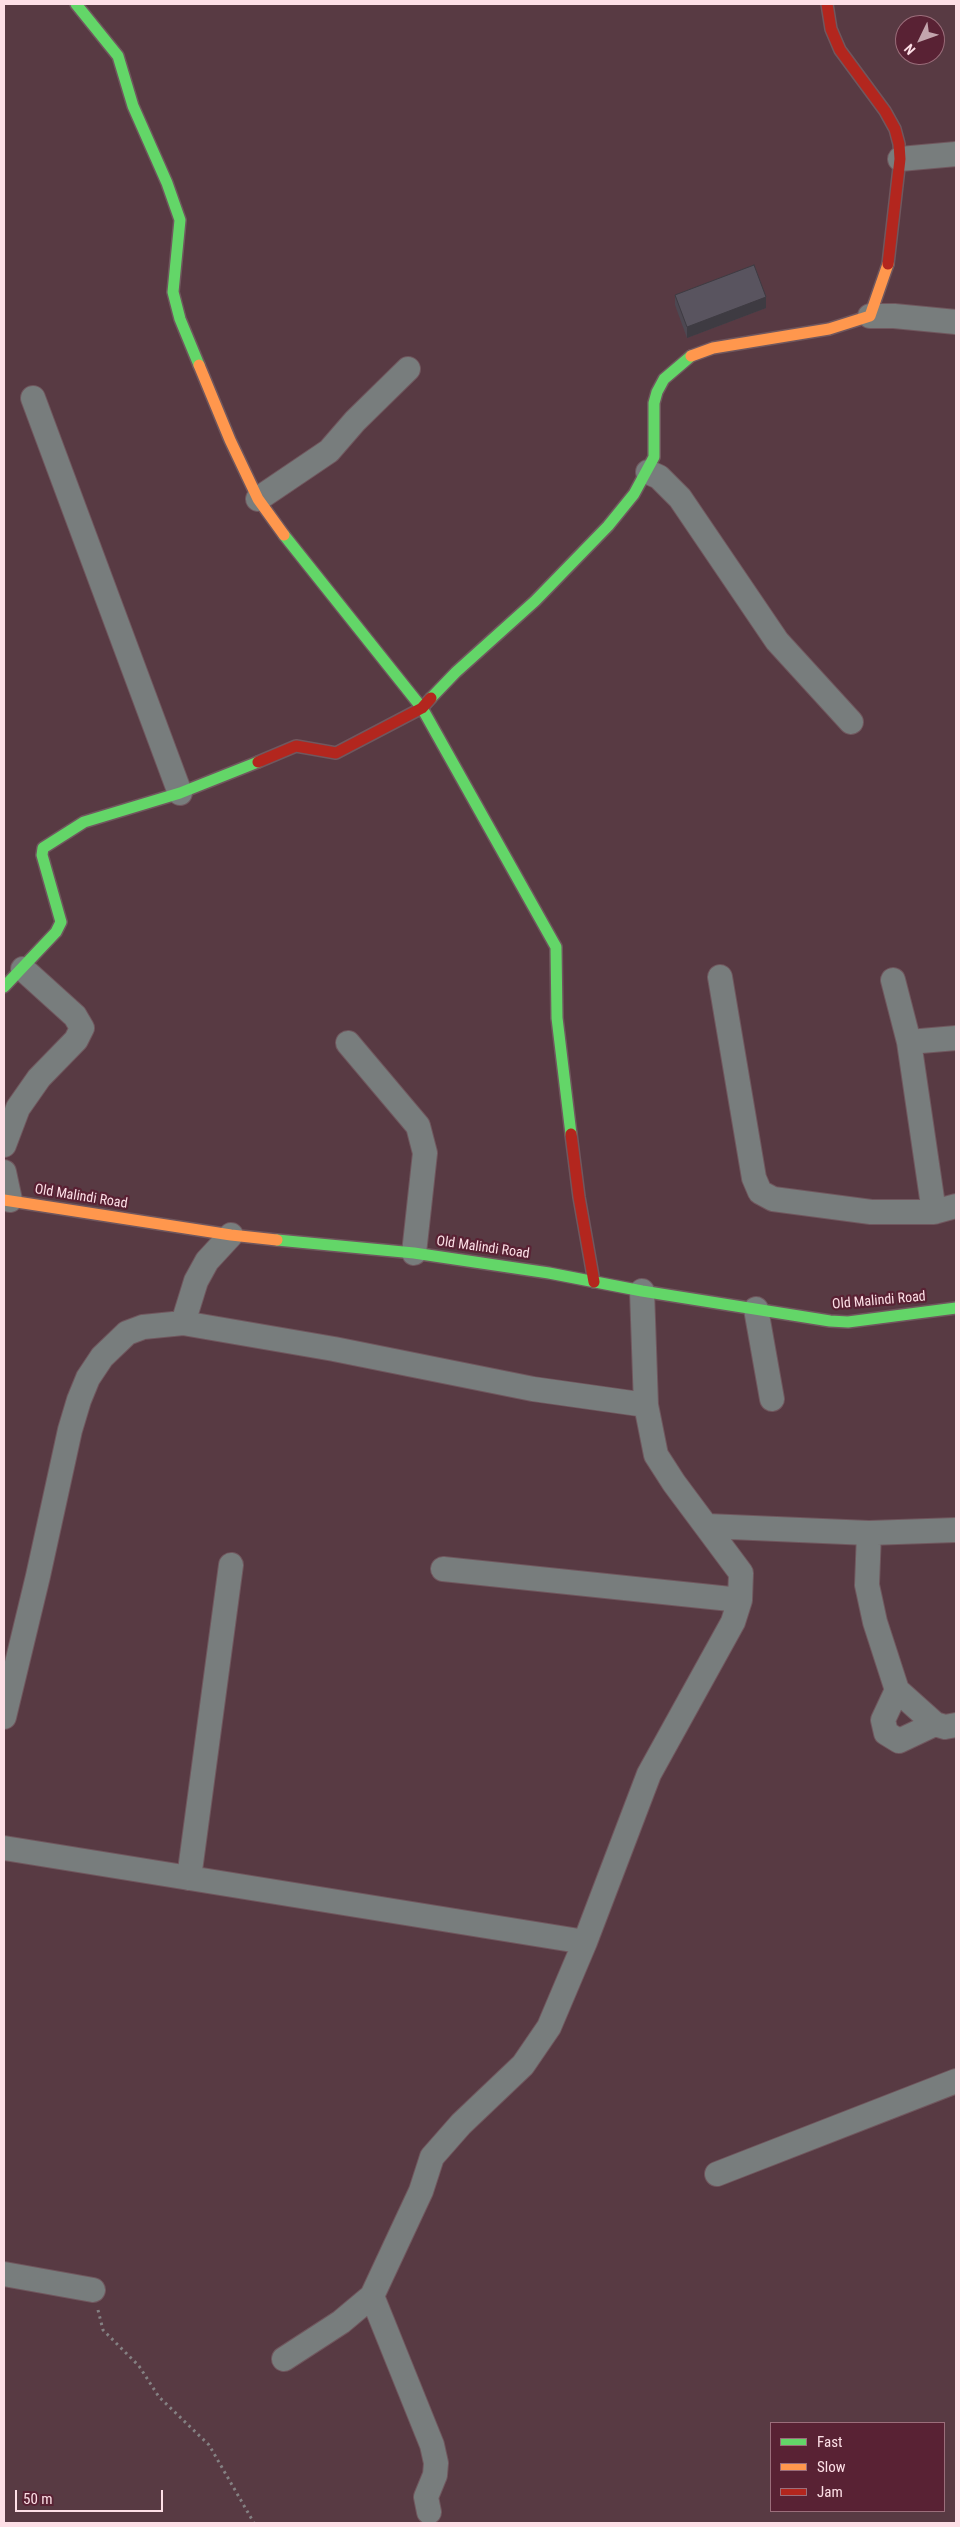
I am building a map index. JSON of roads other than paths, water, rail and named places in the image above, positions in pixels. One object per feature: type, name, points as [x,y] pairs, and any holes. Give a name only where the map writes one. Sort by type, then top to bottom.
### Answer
[{"type":"street","points":[[76,4],[118,56],[133,106],[167,183],[180,220],[173,292],[180,319],[230,440],[258,499],[309,568],[422,708],[556,947],[557,1018],[579,1196],[594,1282]]},
{"type":"street","points":[[827,4],[831,29],[840,50],[885,110],[895,129],[900,159],[892,243],[887,270],[870,316]]},
{"type":"street","points":[[900,159],[956,154]]},
{"type":"street","points":[[4,987],[56,932],[61,922],[42,855],[44,848],[50,842],[84,822],[180,793],[296,746],[336,753],[422,708],[456,672],[535,601],[608,526],[634,494],[648,472],[654,457],[654,403],[657,392],[664,379],[685,360],[697,353],[713,348],[829,329],[870,316],[894,316],[956,322]]},
{"type":"street","points":[[258,499],[329,451],[355,421],[408,368]]},
{"type":"street","points":[[33,398],[180,793]]},
{"type":"street","points":[[648,472],[659,477],[680,498],[777,641],[851,722]]},
{"type":"street","points":[[4,1145],[18,1108],[39,1078],[76,1040],[82,1028],[75,1016],[23,969]]},
{"type":"street","points":[[720,976],[754,1178],[760,1192],[773,1199],[871,1212],[945,1209],[893,980]]},
{"type":"street","points":[[908,1042],[956,1038]]},
{"type":"street","points":[[348,1043],[418,1126],[424,1153],[414,1253]]},
{"type":"street","points":[[4,1172],[7,1200]]},
{"type":"street","name":"Old Malindi Road","points":[[7,1200],[232,1235],[414,1253],[642,1291],[848,1322],[956,1308]]},
{"type":"street","points":[[184,1323],[196,1281],[207,1261],[232,1235]]},
{"type":"street","points":[[284,2359],[341,2322],[372,2296],[421,2191],[432,2157],[460,2124],[523,2066],[549,2027],[585,1942],[649,1774],[733,1622],[740,1600],[741,1573],[674,1483],[656,1455],[646,1405],[642,1291]]},
{"type":"street","points":[[756,1309],[772,1399]]},
{"type":"street","points":[[4,1717],[70,1430],[88,1378],[102,1357],[127,1333],[143,1327],[184,1323],[334,1349],[532,1388],[646,1405]]},
{"type":"street","points":[[707,1526],[869,1533],[956,1530]]},
{"type":"street","points":[[869,1533],[867,1585],[874,1622],[897,1690],[946,1724]]},
{"type":"street","points":[[189,1878],[231,1565]]},
{"type":"street","points":[[443,1569],[740,1600]]},
{"type":"street","points":[[897,1690],[883,1720],[886,1733],[899,1741],[946,1724]]},
{"type":"street","points":[[4,1848],[585,1942]]},
{"type":"street","points":[[717,2174],[956,2081]]},
{"type":"street","points":[[4,2274],[93,2290]]},
{"type":"street","points":[[372,2296],[432,2445],[436,2463],[435,2474],[426,2497],[429,2512]]}]
